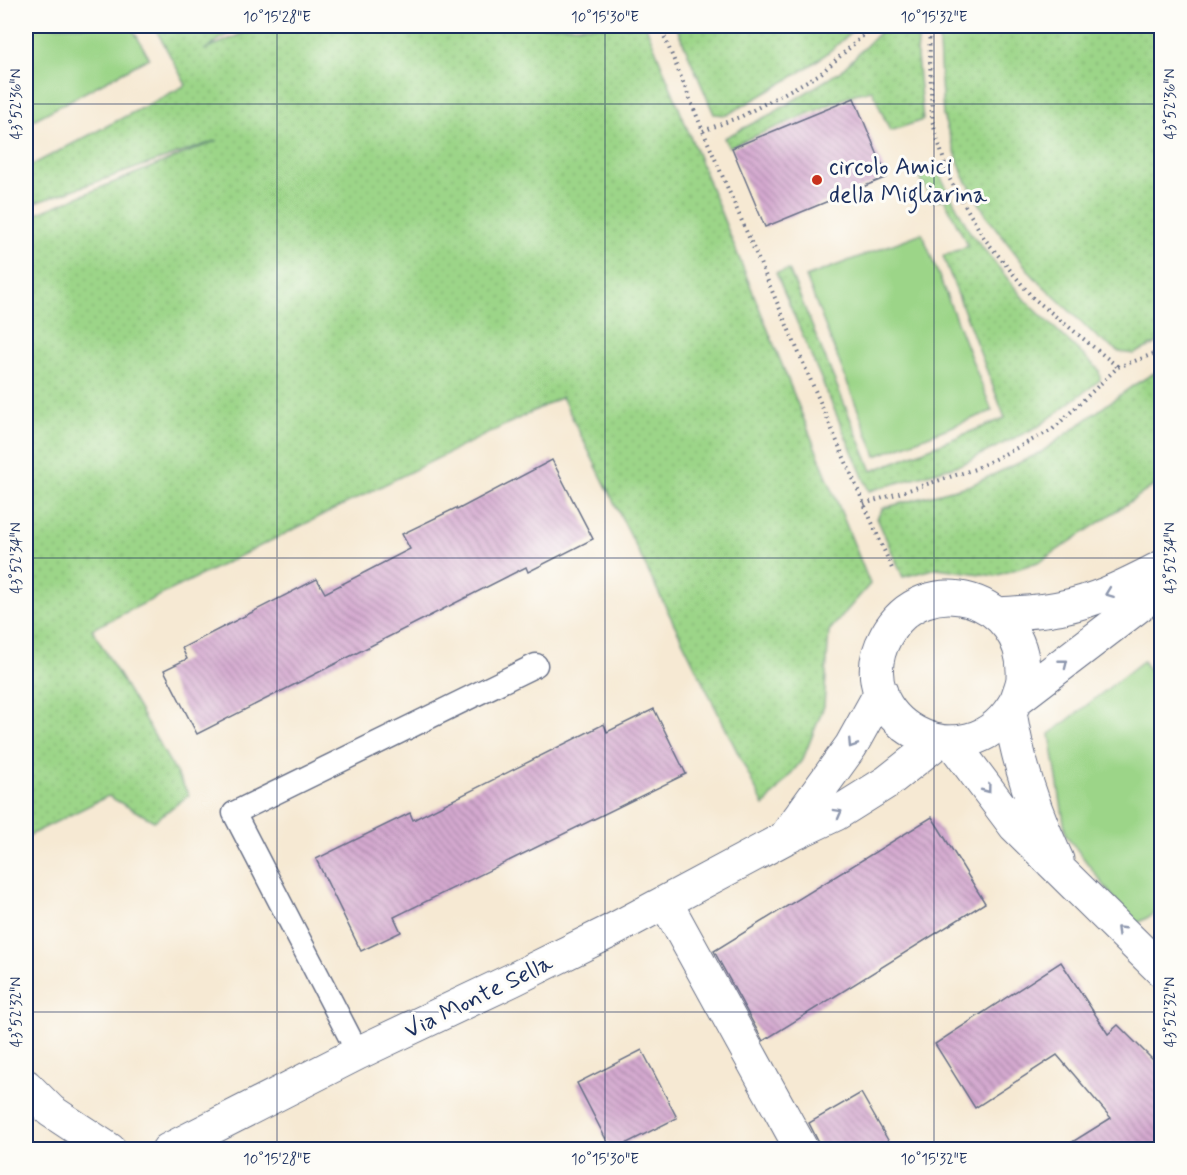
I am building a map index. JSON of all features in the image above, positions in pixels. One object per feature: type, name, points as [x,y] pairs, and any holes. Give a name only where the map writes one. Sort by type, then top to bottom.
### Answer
[{"type":"street","points":[[998,614],[1062,608],[1090,600],[1121,588],[1161,567]]},
{"type":"street","points":[[1065,876],[1030,792],[1016,746],[1014,706],[1023,679],[1022,657],[1016,636],[998,614],[974,601],[958,597],[932,600],[909,609],[895,622],[878,656],[877,675],[881,692],[890,710],[903,725],[920,737],[946,742],[975,738],[994,728],[1014,706],[1161,588]]},
{"type":"street","name":"Via Monte Sella","points":[[785,838],[851,746],[881,692]]},
{"type":"street","points":[[946,742],[1016,826],[1161,971]]},
{"type":"street","name":"Via Monte Sella","points":[[168,1149],[358,1053],[513,980],[666,903],[785,838],[825,820],[860,800],[946,742]]},
{"type":"street","points":[[666,903],[802,1149]]},
{"type":"street","points":[[26,1086],[38,1107],[110,1149]]},
{"type":"lane","points":[[358,1053],[234,813],[536,665]]},
{"type":"path","points":[[660,26],[909,609]]},
{"type":"path","points":[[703,131],[742,116],[820,74],[874,26]]},
{"type":"path","points":[[929,26],[932,120],[949,178],[984,238],[1032,297],[1118,367]]},
{"type":"path","points":[[864,504],[975,469],[1052,430],[1118,367],[1161,351]]},
{"type":"green space","points":[[26,26],[131,26],[149,58],[26,124]]},
{"type":"green space","points":[[154,26],[240,26],[204,50],[260,26],[646,26],[870,584],[829,631],[824,706],[803,759],[764,806],[562,397],[92,629],[189,795],[154,821],[108,796],[26,837],[26,218],[218,140],[26,206],[26,168],[186,85]]},
{"type":"green space","points":[[676,26],[857,26],[828,53],[812,64],[727,115],[714,114]]},
{"type":"green space","points":[[886,26],[919,26],[917,56],[923,120],[890,131],[872,90],[855,94],[729,147],[724,138],[773,113],[841,71]]},
{"type":"green space","points":[[941,26],[1161,26],[1161,341],[1134,354],[1119,352],[1098,338],[1033,276],[988,218],[963,175],[943,116],[939,44]]},
{"type":"green space","points":[[935,166],[970,232],[1024,299],[1099,370],[1100,380],[1039,426],[962,464],[869,491],[776,273],[789,270],[872,471],[1005,418],[943,256],[968,246],[944,199],[933,201],[918,174]]},
{"type":"green space","points":[[922,233],[992,411],[876,456],[806,277]]},
{"type":"green space","points":[[1161,369],[1161,481],[1041,561],[995,576],[937,568],[903,577],[877,518],[883,508],[971,485],[1040,453],[1134,385]]},
{"type":"green space","points":[[1143,661],[1161,688],[1161,910],[1134,925],[1066,835],[1050,734]]},
{"type":"building","points":[[854,98],[887,177],[765,227],[732,148]]},
{"type":"building","points":[[552,460],[593,539],[528,572],[526,567],[197,734],[164,670],[187,659],[182,648],[317,579],[325,593],[410,549],[402,534],[456,508],[457,510]]},
{"type":"building","points":[[654,709],[686,774],[394,917],[401,932],[361,951],[316,859],[410,813],[413,820],[604,724],[607,732]]},
{"type":"building","points":[[932,817],[985,903],[763,1041],[714,951]]},
{"type":"building","points":[[1061,962],[1108,1034],[1118,1025],[1161,1068],[1161,1149],[1061,1149],[1111,1118],[1057,1055],[975,1108],[935,1044]]},
{"type":"building","points":[[642,1050],[677,1118],[611,1149],[577,1083]]},
{"type":"building","points":[[861,1093],[893,1149],[821,1149],[809,1123]]},
{"type":"place","name":"circolo Amici della Migliarina","points":[[817,180]]}]
